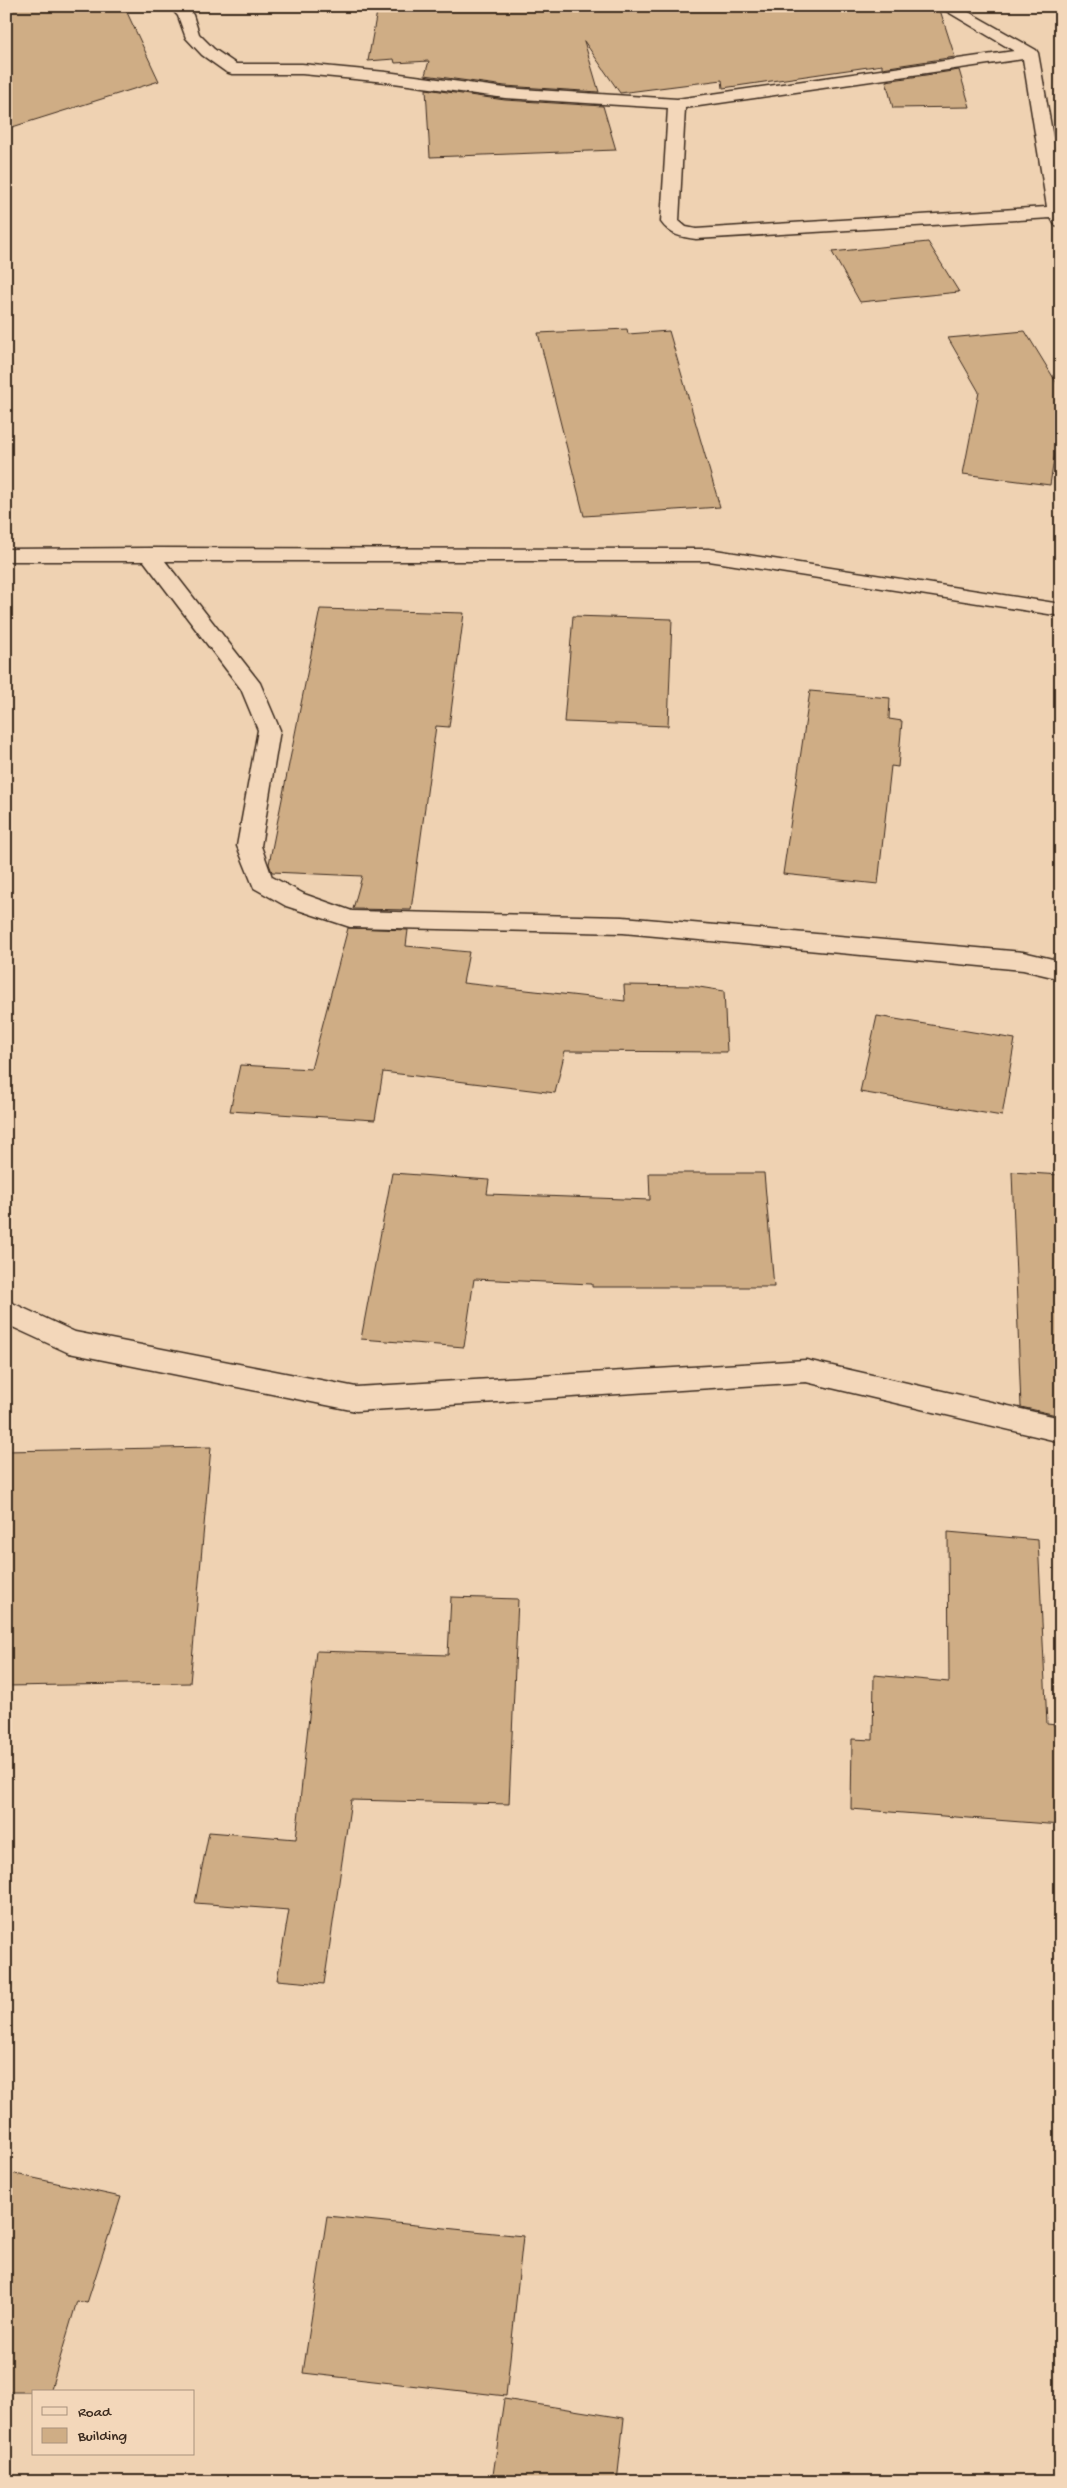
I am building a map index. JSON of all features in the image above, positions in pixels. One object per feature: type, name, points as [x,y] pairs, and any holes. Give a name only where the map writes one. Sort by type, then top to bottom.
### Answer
[{"type":"street","points":[[177,6],[185,15],[192,35],[208,52],[232,69],[302,69],[505,93],[677,104],[1030,53]]},
{"type":"street","points":[[946,6],[1030,53]]},
{"type":"street","points":[[677,104],[670,222],[680,231],[696,234],[1059,216],[1030,53]]},
{"type":"street","points":[[6,554],[709,555],[1061,610]]},
{"type":"street","points":[[148,554],[252,688],[269,730],[249,846],[262,882],[295,900],[350,919],[623,925],[1022,961],[1061,970]]},
{"type":"street","points":[[6,1311],[69,1342],[356,1399],[806,1371],[1061,1430]]},
{"type":"building","points":[[6,6],[124,6],[159,81],[6,129]]},
{"type":"building","points":[[378,6],[936,6],[940,10],[955,57],[882,68],[882,65],[723,88],[722,80],[620,93],[584,41],[599,92],[505,86],[425,75],[429,61],[395,63],[394,59],[368,61]]},
{"type":"building","points":[[959,70],[970,107],[893,108],[886,81]]},
{"type":"building","points":[[426,89],[505,100],[603,106],[616,150],[430,157]]},
{"type":"building","points":[[928,242],[959,292],[860,302],[832,252]]},
{"type":"building","points":[[627,329],[628,334],[669,331],[720,507],[584,516],[538,333]]},
{"type":"building","points":[[1025,331],[1061,390],[1061,414],[1050,485],[963,474],[979,392],[948,338]]},
{"type":"building","points":[[320,609],[464,613],[449,727],[436,726],[411,910],[353,909],[362,876],[272,872],[269,864]]},
{"type":"building","points":[[573,616],[672,619],[668,726],[564,722]]},
{"type":"building","points":[[810,691],[890,698],[889,719],[902,721],[898,767],[891,766],[878,884],[783,874]]},
{"type":"building","points":[[348,928],[408,930],[406,946],[469,952],[463,983],[625,1001],[624,985],[693,986],[724,991],[727,1052],[565,1051],[555,1093],[383,1072],[375,1120],[230,1111],[240,1065],[311,1069]]},
{"type":"building","points":[[877,1016],[1015,1039],[1002,1116],[860,1092]]},
{"type":"building","points":[[1012,1172],[1061,1175],[1061,1416],[1021,1407]]},
{"type":"building","points":[[392,1173],[489,1180],[487,1194],[650,1200],[649,1173],[764,1173],[774,1287],[592,1287],[592,1284],[474,1279],[464,1347],[361,1339]]},
{"type":"building","points":[[211,1447],[190,1683],[6,1686],[6,1451]]},
{"type":"building","points":[[948,1532],[1038,1540],[1047,1724],[1056,1725],[1061,1825],[851,1809],[852,1739],[873,1740],[874,1675],[949,1682]]},
{"type":"building","points":[[451,1597],[518,1599],[509,1804],[351,1800],[324,1984],[277,1980],[289,1910],[195,1903],[209,1832],[296,1839],[316,1651],[448,1655]]},
{"type":"building","points":[[6,2172],[121,2197],[87,2303],[77,2301],[51,2390],[6,2392]]},
{"type":"building","points":[[327,2216],[523,2236],[506,2396],[303,2373]]},
{"type":"building","points":[[504,2399],[624,2418],[617,2482],[492,2482]]}]
